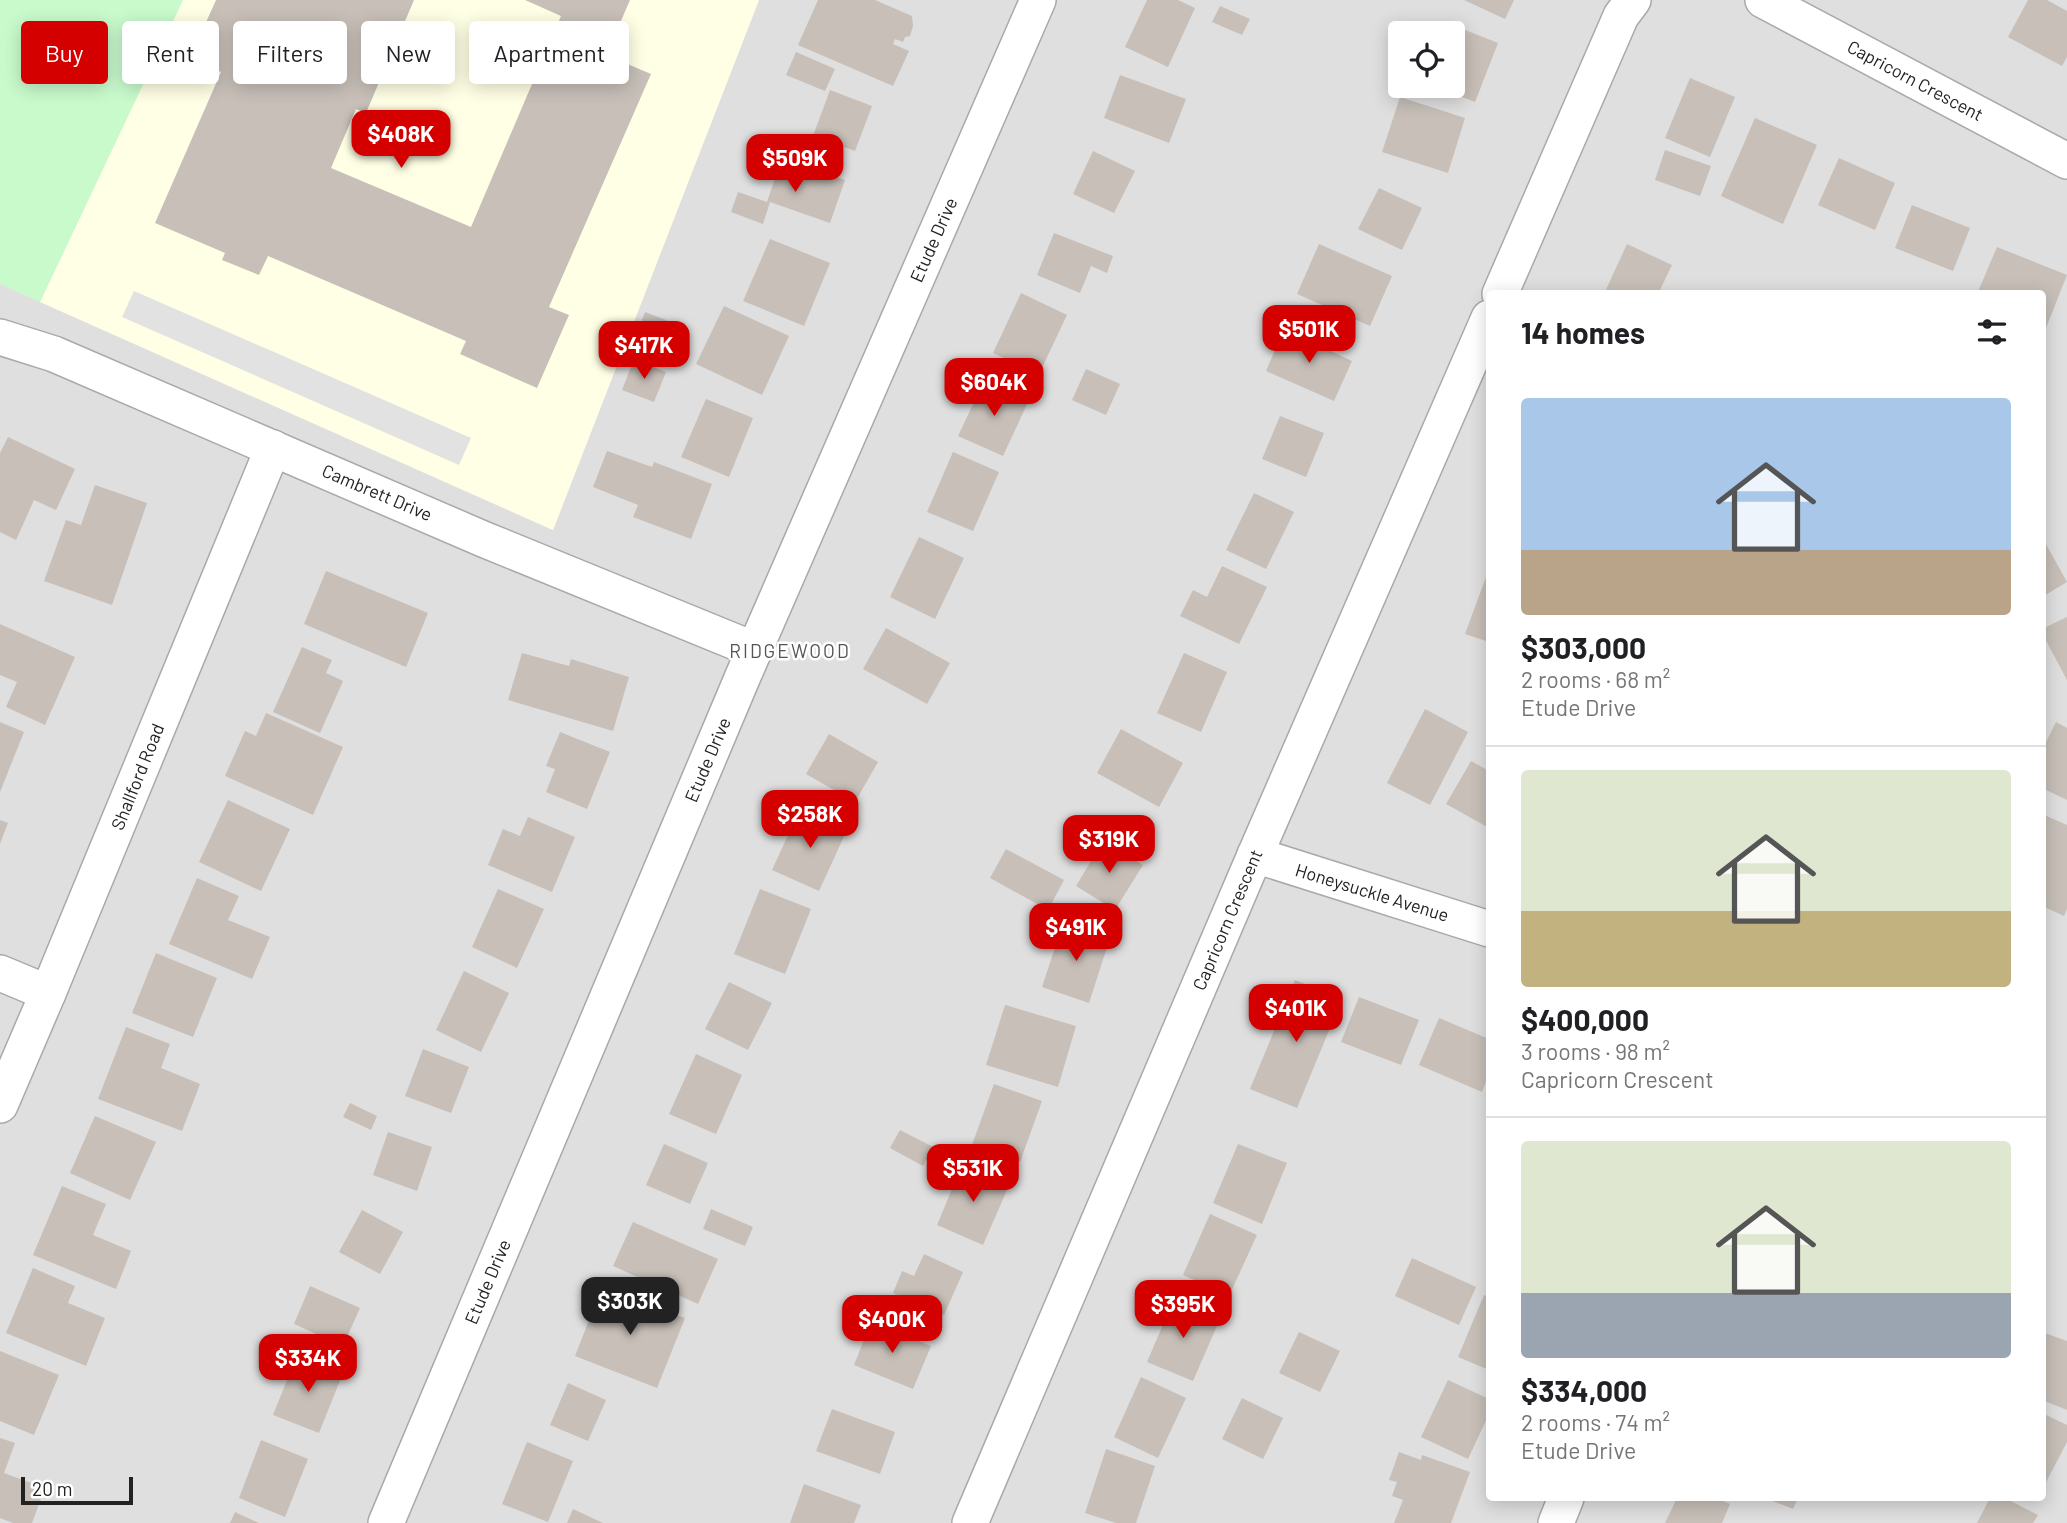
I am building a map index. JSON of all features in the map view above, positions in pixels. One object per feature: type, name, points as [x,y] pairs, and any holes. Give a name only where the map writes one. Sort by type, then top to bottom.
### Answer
[{"type":"street","name":"Etude Drive","points":[[386,1523],[755,650],[1038,0]]},
{"type":"street","points":[[1502,290],[1621,16],[1633,0]]},
{"type":"street","name":"Capricorn Crescent","points":[[1763,0],[2067,162]]},
{"type":"street","name":"Capricorn Crescent","points":[[971,1523],[1255,855],[1486,325]]},
{"type":"street","name":"Cambrett Drive","points":[[0,337],[54,354],[483,539],[755,650]]},
{"type":"street","name":"Shallford Road","points":[[0,1105],[273,448]]},
{"type":"street","name":"Honeysuckle Avenue","points":[[1255,855],[1486,928]]},
{"type":"street","points":[[0,974],[48,993]]},
{"type":"street","points":[[1556,1523],[1565,1501]]},
{"type":"shaded area","points":[[183,0],[759,0],[553,530],[40,302],[143,84],[219,84],[219,21],[173,21]]},
{"type":"shaded area","points":[[759,0],[2067,0],[2067,1523],[0,1523],[0,284],[553,530]]},
{"type":"shaded area","points":[[134,291],[471,438],[459,465],[122,317]]},
{"type":"green space","points":[[0,0],[183,0],[173,21],[122,21],[122,84],[143,84],[40,302],[0,284]]},
{"type":"building","points":[[216,0],[414,0],[405,21],[361,21],[361,84],[378,84],[366,113],[356,109],[331,168],[471,227],[532,84],[629,84],[629,65],[651,74],[549,307],[569,315],[537,388],[460,354],[466,341],[268,256],[259,275],[222,260],[225,253],[155,223],[216,84],[219,84],[219,21],[207,21]]},
{"type":"building","points":[[525,0],[630,0],[621,21],[559,21],[561,16]]},
{"type":"building","points":[[818,0],[875,0],[912,16],[910,36],[905,37],[903,42],[895,39],[893,44],[909,51],[893,86],[798,45]]},
{"type":"building","points":[[1147,0],[1178,0],[1195,8],[1168,67],[1125,47]]},
{"type":"building","points":[[1464,0],[1514,0],[1505,19]]},
{"type":"building","points":[[2028,0],[2047,0],[2067,11],[2067,57],[2062,66],[2008,37]]},
{"type":"building","points":[[1220,6],[1250,19],[1242,35],[1212,22]]},
{"type":"building","points":[[1465,30],[1498,43],[1475,102],[1465,98]]},
{"type":"building","points":[[796,52],[835,69],[825,91],[786,75]]},
{"type":"building","points":[[1120,75],[1186,99],[1169,143],[1104,118]]},
{"type":"building","points":[[1690,78],[1735,97],[1710,157],[1665,138]]},
{"type":"building","points":[[830,90],[872,106],[855,151],[813,136]]},
{"type":"building","points":[[1400,98],[1465,118],[1448,173],[1382,152]]},
{"type":"building","points":[[1755,118],[1817,145],[1783,224],[1721,196]]},
{"type":"building","points":[[1665,150],[1711,166],[1700,196],[1655,180]]},
{"type":"building","points":[[1093,151],[1135,171],[1114,213],[1073,194]]},
{"type":"building","points":[[782,158],[845,180],[830,223],[770,202],[763,224],[731,212],[738,192],[767,202]]},
{"type":"building","points":[[1839,158],[1895,183],[1875,230],[1818,205]]},
{"type":"building","points":[[1379,188],[1422,208],[1402,250],[1358,229]]},
{"type":"building","points":[[1912,205],[1970,228],[1953,271],[1895,248]]},
{"type":"building","points":[[1054,233],[1113,256],[1107,273],[1091,266],[1080,293],[1037,275]]},
{"type":"building","points":[[770,239],[830,263],[804,326],[743,301]]},
{"type":"building","points":[[1319,244],[1392,276],[1370,326],[1297,294]]},
{"type":"building","points":[[1627,244],[1672,265],[1660,290],[1606,290]]},
{"type":"building","points":[[1997,247],[2067,275],[2046,328],[2046,290],[1979,290]]},
{"type":"building","points":[[1021,293],[1067,315],[1039,374],[993,353]]},
{"type":"building","points":[[724,306],[789,336],[762,395],[696,364]]},
{"type":"building","points":[[645,312],[679,325],[666,361],[631,349]]},
{"type":"building","points":[[1284,329],[1352,361],[1334,401],[1266,371]]},
{"type":"building","points":[[634,359],[666,372],[654,402],[622,390]]},
{"type":"building","points":[[1086,369],[1120,384],[1106,415],[1072,400]]},
{"type":"building","points":[[985,379],[1029,400],[1003,456],[958,436]]},
{"type":"building","points":[[706,399],[753,418],[729,477],[681,457]]},
{"type":"building","points":[[1280,416],[1324,433],[1306,477],[1262,459]]},
{"type":"building","points":[[8,437],[75,469],[56,510],[34,500],[16,540],[0,532],[0,453]]},
{"type":"building","points":[[607,451],[652,467],[654,462],[712,484],[691,539],[633,517],[638,505],[593,487]]},
{"type":"building","points":[[953,452],[999,472],[973,531],[927,512]]},
{"type":"building","points":[[95,485],[147,503],[112,605],[44,581],[66,520],[81,525]]},
{"type":"building","points":[[1254,493],[1294,512],[1266,569],[1226,550]]},
{"type":"building","points":[[919,537],[964,558],[935,619],[890,597]]},
{"type":"building","points":[[2046,544],[2067,582],[2046,595]]},
{"type":"building","points":[[1222,566],[1267,587],[1239,644],[1180,616],[1193,590],[1207,597]]},
{"type":"building","points":[[326,571],[428,613],[406,667],[304,624]]},
{"type":"building","points":[[1486,577],[1486,641],[1465,634]]},
{"type":"building","points":[[2067,617],[2067,680],[2046,641],[2046,627]]},
{"type":"building","points":[[0,624],[75,657],[45,725],[6,707],[17,682],[0,675]]},
{"type":"building","points":[[886,628],[950,663],[927,704],[863,669]]},
{"type":"building","points":[[302,647],[332,660],[326,673],[343,681],[320,733],[273,712]]},
{"type":"building","points":[[522,653],[569,666],[571,659],[629,677],[613,731],[508,700]]},
{"type":"building","points":[[1184,653],[1227,672],[1201,732],[1157,713]]},
{"type":"building","points":[[1425,709],[1468,732],[1430,805],[1387,783]]},
{"type":"building","points":[[266,713],[343,747],[313,815],[225,776],[245,731],[256,736]]},
{"type":"building","points":[[0,722],[24,732],[0,792]]},
{"type":"building","points":[[2056,722],[2067,728],[2067,800],[2046,790],[2046,742]]},
{"type":"building","points":[[1121,729],[1183,763],[1159,807],[1097,773]]},
{"type":"building","points":[[560,732],[610,752],[587,809],[546,792],[555,769],[546,766]]},
{"type":"building","points":[[829,734],[878,762],[855,802],[806,774]]},
{"type":"building","points":[[1471,761],[1486,769],[1486,826],[1446,804]]},
{"type":"building","points":[[228,800],[290,829],[261,891],[199,862]]},
{"type":"building","points":[[800,809],[847,830],[819,891],[772,870]]},
{"type":"building","points":[[2046,816],[2067,825],[2067,909],[2064,916],[2046,908]]},
{"type":"building","points":[[528,817],[575,837],[552,892],[488,865],[503,829],[520,836]]},
{"type":"building","points":[[0,820],[8,823],[0,844]]},
{"type":"building","points":[[1103,841],[1143,865],[1115,910],[1076,886]]},
{"type":"building","points":[[1006,849],[1064,880],[1048,910],[990,878]]},
{"type":"building","points":[[197,878],[239,896],[228,920],[270,937],[252,979],[169,944]]},
{"type":"building","points":[[498,889],[544,909],[517,968],[472,947]]},
{"type":"building","points":[[760,889],[811,909],[785,974],[734,954]]},
{"type":"building","points":[[1063,923],[1110,938],[1089,1003],[1042,987]]},
{"type":"building","points":[[156,953],[217,978],[193,1037],[132,1013]]},
{"type":"building","points":[[464,971],[509,993],[481,1052],[436,1030]]},
{"type":"building","points":[[1295,980],[1342,999],[1297,1108],[1250,1089]]},
{"type":"building","points":[[729,982],[772,1003],[748,1050],[705,1029]]},
{"type":"building","points":[[1359,997],[1419,1020],[1401,1065],[1341,1042]]},
{"type":"building","points":[[1005,1005],[1076,1026],[1058,1087],[986,1065]]},
{"type":"building","points":[[1439,1018],[1486,1038],[1486,1082],[1482,1092],[1419,1065]]},
{"type":"building","points":[[126,1027],[170,1044],[161,1068],[200,1084],[182,1131],[98,1099]]},
{"type":"building","points":[[423,1049],[469,1067],[451,1113],[405,1096]]},
{"type":"building","points":[[696,1054],[742,1075],[716,1134],[669,1114]]},
{"type":"building","points":[[994,1084],[1042,1101],[1020,1162],[972,1145]]},
{"type":"building","points":[[350,1103],[377,1116],[371,1130],[343,1117]]},
{"type":"building","points":[[95,1116],[156,1142],[130,1200],[70,1173]]},
{"type":"building","points":[[900,1130],[933,1147],[923,1166],[890,1148]]},
{"type":"building","points":[[388,1132],[432,1147],[417,1191],[373,1175]]},
{"type":"building","points":[[664,1144],[708,1163],[690,1204],[646,1185]]},
{"type":"building","points":[[1238,1144],[1287,1163],[1262,1224],[1213,1203]]},
{"type":"building","points":[[963,1163],[1010,1183],[983,1245],[937,1225]]},
{"type":"building","points":[[62,1186],[106,1204],[93,1235],[131,1251],[116,1289],[33,1255]]},
{"type":"building","points":[[711,1209],[753,1227],[745,1246],[703,1229]]},
{"type":"building","points":[[362,1210],[403,1232],[380,1274],[339,1252]]},
{"type":"building","points":[[1210,1214],[1257,1235],[1229,1296],[1183,1275]]},
{"type":"building","points":[[633,1222],[718,1259],[698,1304],[613,1266]]},
{"type":"building","points":[[924,1254],[963,1272],[944,1315],[893,1293],[902,1271],[914,1276]]},
{"type":"building","points":[[1412,1258],[1476,1287],[1459,1325],[1395,1296]]},
{"type":"building","points":[[33,1268],[75,1286],[68,1303],[105,1318],[86,1366],[6,1333]]},
{"type":"building","points":[[310,1286],[360,1308],[343,1346],[294,1324]]},
{"type":"building","points":[[602,1287],[685,1318],[657,1388],[575,1356]]},
{"type":"building","points":[[1484,1295],[1486,1296],[1486,1369],[1458,1357]]},
{"type":"building","points":[[1174,1299],[1220,1319],[1193,1381],[1147,1362]]},
{"type":"building","points":[[871,1322],[931,1346],[913,1389],[854,1365]]},
{"type":"building","points":[[1299,1332],[1340,1351],[1320,1392],[1279,1373]]},
{"type":"building","points":[[2046,1333],[2067,1341],[2067,1410],[2046,1402]]},
{"type":"building","points":[[0,1351],[59,1375],[34,1435],[0,1421]]},
{"type":"building","points":[[297,1355],[343,1373],[319,1433],[273,1415]]},
{"type":"building","points":[[1141,1377],[1186,1398],[1158,1458],[1114,1437]]},
{"type":"building","points":[[1448,1380],[1486,1398],[1486,1420],[1468,1459],[1421,1437]]},
{"type":"building","points":[[568,1383],[606,1400],[588,1441],[550,1425]]},
{"type":"building","points":[[1242,1398],[1283,1418],[1263,1459],[1222,1439]]},
{"type":"building","points":[[832,1409],[895,1432],[880,1474],[816,1451]]},
{"type":"building","points":[[2046,1415],[2067,1425],[2067,1442],[2046,1482]]},
{"type":"building","points":[[0,1438],[15,1443],[4,1473],[45,1488],[32,1523],[13,1523],[0,1518]]},
{"type":"building","points":[[261,1440],[308,1459],[285,1517],[239,1498]]},
{"type":"building","points":[[527,1442],[573,1461],[548,1522],[502,1504]]},
{"type":"building","points":[[1106,1449],[1155,1466],[1136,1523],[1116,1523],[1085,1513]]},
{"type":"building","points":[[1399,1452],[1421,1460],[1422,1455],[1470,1472],[1451,1523],[1394,1523],[1403,1500],[1392,1496],[1397,1482],[1389,1480]]},
{"type":"building","points":[[804,1484],[861,1505],[854,1523],[790,1523]]},
{"type":"building","points":[[1676,1501],[1724,1501],[1730,1504],[1722,1523],[1665,1523]]},
{"type":"building","points":[[1773,1501],[1797,1501],[1793,1509]]},
{"type":"building","points":[[1988,1501],[2011,1501],[2038,1515],[2033,1523],[1977,1523]]},
{"type":"building","points":[[573,1509],[603,1523],[567,1523]]},
{"type":"building","points":[[235,1512],[259,1523],[230,1523]]},
{"type":"district","name":"RIDGEWOOD","points":[[790,651]]}]
